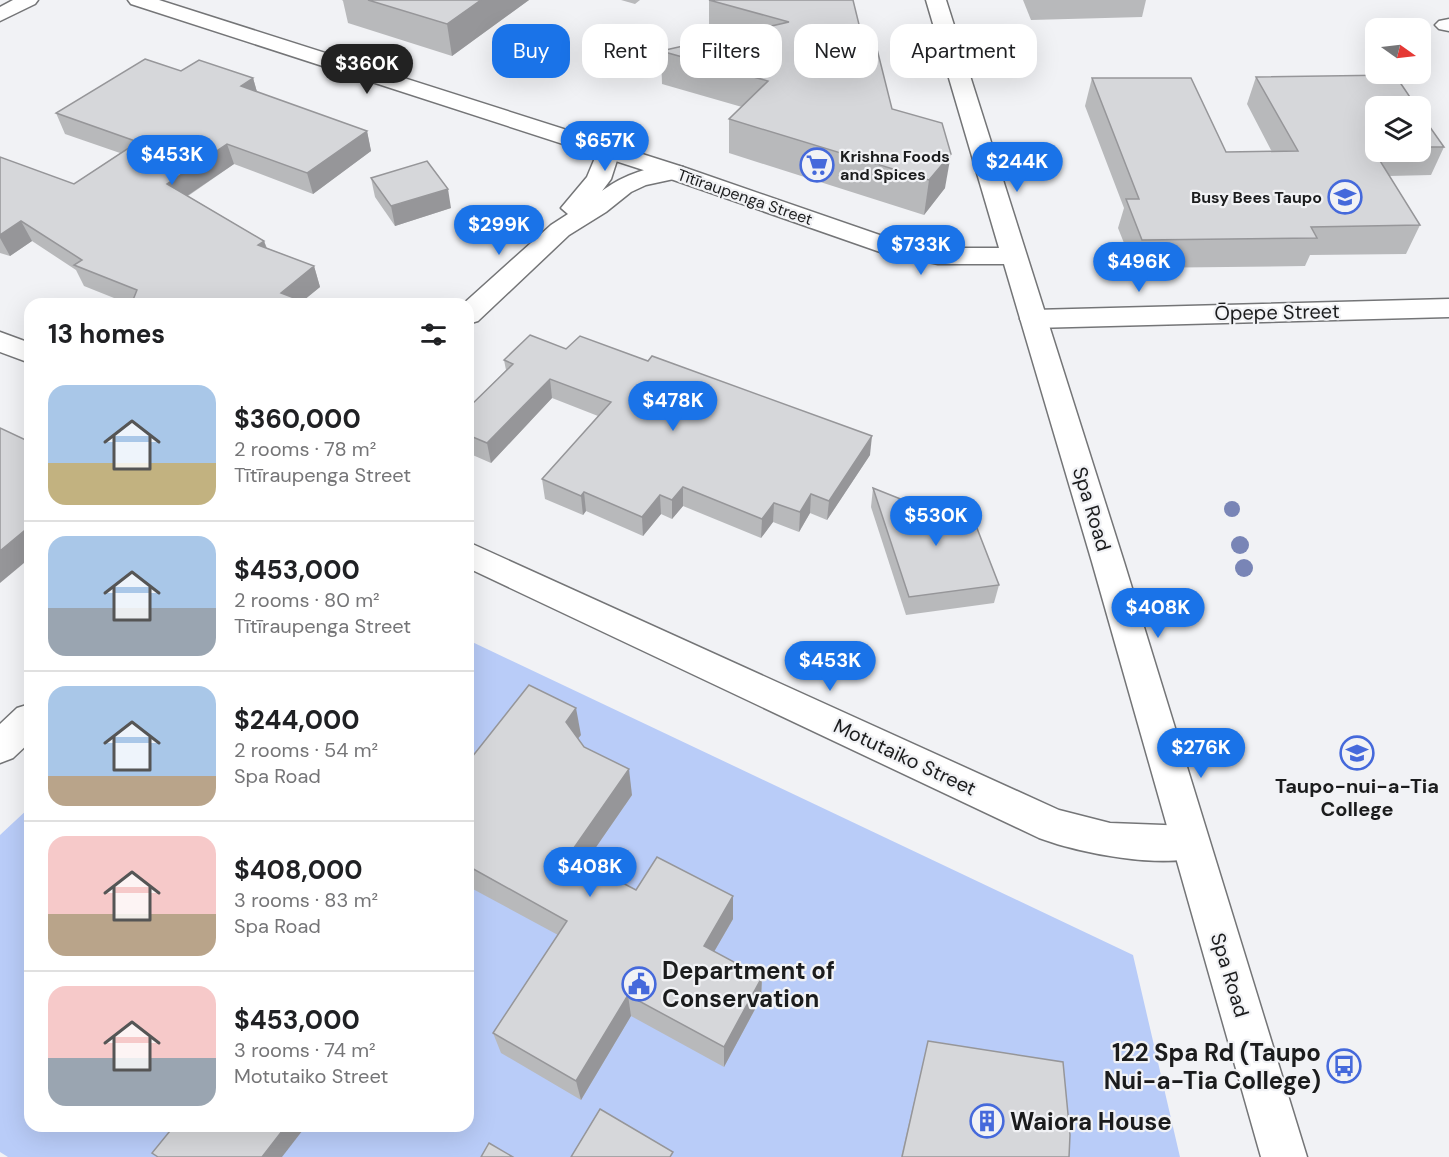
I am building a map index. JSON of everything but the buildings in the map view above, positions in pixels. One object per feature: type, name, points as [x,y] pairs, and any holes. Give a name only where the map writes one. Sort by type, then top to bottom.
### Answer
[{"type":"main road","points":[[0,15],[28,0]]},
{"type":"main road","name":"Tītīraupenga Street","points":[[138,0],[674,172],[892,248],[925,255],[1014,256]]},
{"type":"main road","name":"Spa Road","points":[[936,0],[1034,319],[1284,1157]]},
{"type":"main road","points":[[560,230],[578,202],[599,179],[608,151]]},
{"type":"main road","points":[[474,309],[560,230],[597,207],[622,187],[639,179],[674,172]]},
{"type":"main road","name":"Ōpepe Street","points":[[1034,319],[1449,308]]},
{"type":"main road","points":[[0,341],[24,351]]},
{"type":"main road","name":"Motutaiko Street","points":[[474,557],[1053,826],[1110,840],[1190,843]]},
{"type":"main road","points":[[0,747],[24,725]]},
{"type":"shaded area","points":[[474,643],[1133,955],[1180,1157],[8,1157],[0,1152],[0,835],[24,813],[24,1132],[474,1132]]},
{"type":"place","name":"Krishna Foods and Spices","points":[[817,165]]},
{"type":"place","name":"Busy Bees Taupo","points":[[1345,197]]},
{"type":"place","name":"Taupo-nui-a-Tia College","points":[[1357,753]]},
{"type":"place","name":"Department of Conservation","points":[[639,984]]},
{"type":"place","name":"122 Spa Rd (Taupo Nui-a-Tia College)","points":[[1344,1066]]},
{"type":"place","name":"Waiora House","points":[[987,1121]]}]
